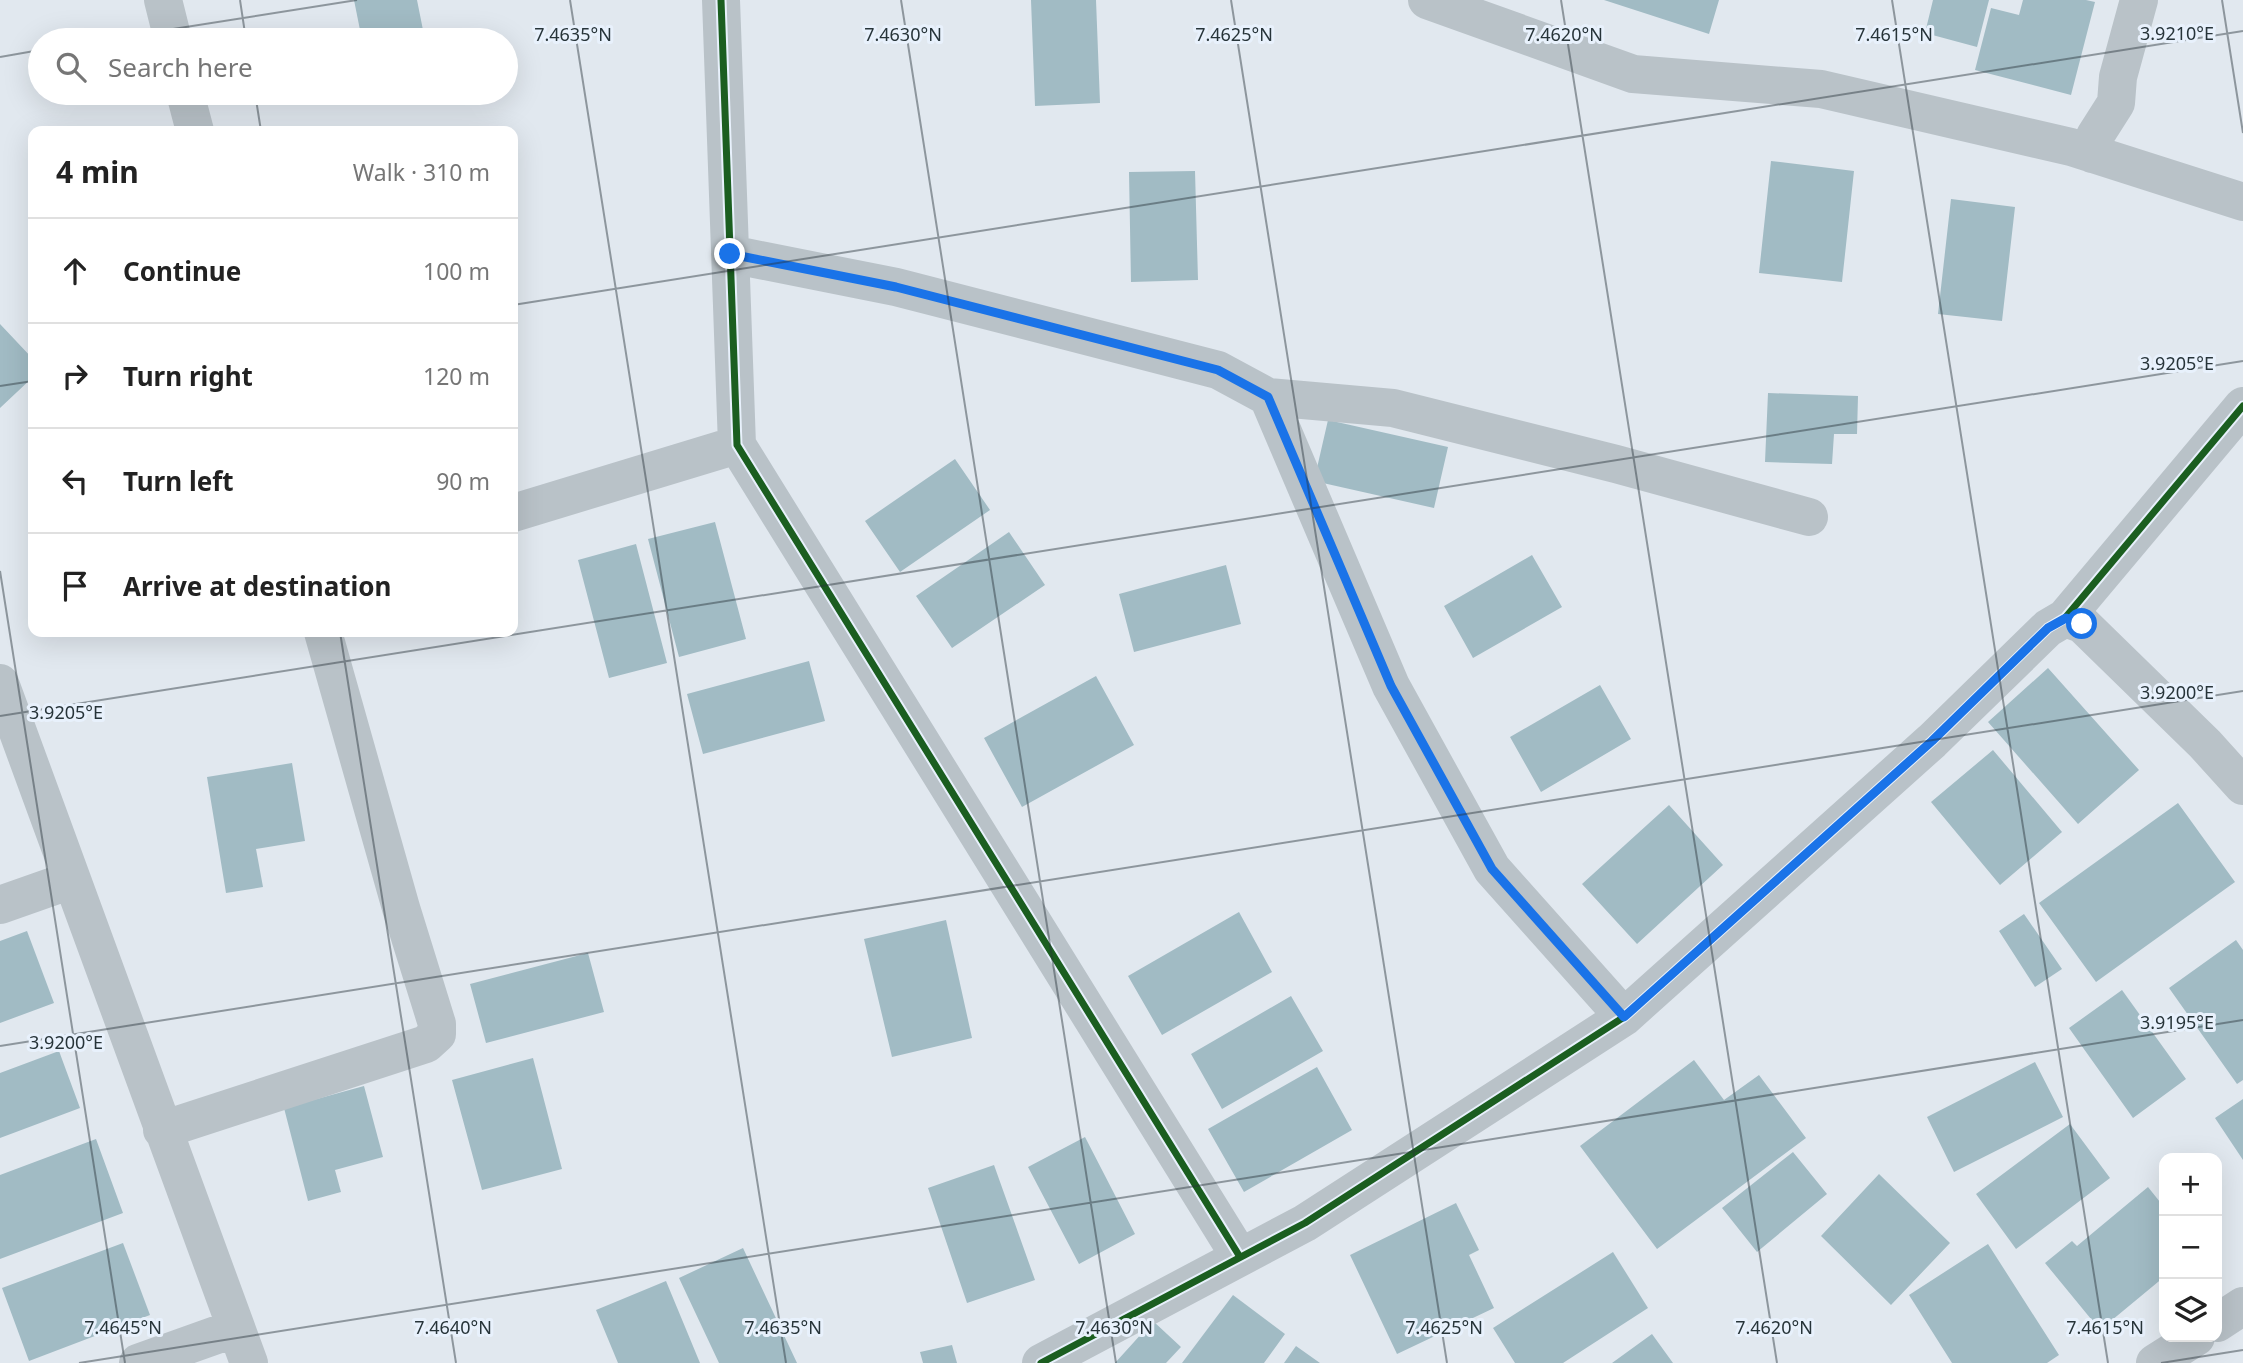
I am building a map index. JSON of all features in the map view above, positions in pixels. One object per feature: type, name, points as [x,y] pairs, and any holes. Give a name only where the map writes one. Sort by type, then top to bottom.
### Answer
[{"type":"street","points":[[163,0],[170,28]]},
{"type":"street","points":[[721,0],[737,445],[1240,1257]]},
{"type":"street","points":[[1427,0],[1633,74],[1821,89],[2092,154],[2243,202]]},
{"type":"street","points":[[2092,154],[2095,135],[2116,103],[2118,77],[2139,0]]},
{"type":"street","points":[[188,105],[194,126]]},
{"type":"street","points":[[730,254],[896,287],[1218,370],[1268,397],[1393,408],[1616,464],[1809,517]]},
{"type":"street","points":[[1268,397],[1391,686],[1492,869],[1624,1017]]},
{"type":"street","points":[[1041,1363],[1305,1223],[1624,1017],[1932,741],[2048,628],[2066,618],[2243,406]]},
{"type":"street","points":[[518,511],[737,445]]},
{"type":"street","points":[[2066,618],[2082,624],[2205,744],[2243,786]]},
{"type":"street","points":[[162,1129],[426,1044],[437,1034],[437,1024],[401,908],[324,637]]},
{"type":"street","points":[[0,683],[249,1363]]},
{"type":"street","points":[[0,905],[71,880]]},
{"type":"street","points":[[2222,1320],[2243,1307]]},
{"type":"street","points":[[138,1363],[236,1328]]},
{"type":"street","points":[[2155,1363],[2188,1342]]},
{"type":"building","points":[[354,0],[417,0],[423,28],[360,28]]},
{"type":"building","points":[[1031,0],[1096,0],[1100,103],[1035,106]]},
{"type":"building","points":[[1604,0],[1719,0],[1709,34]]},
{"type":"building","points":[[1933,0],[1989,0],[1977,47],[1925,33]]},
{"type":"building","points":[[2023,0],[2095,2],[2071,95],[1975,70],[1991,8],[2019,15]]},
{"type":"building","points":[[1771,161],[1854,171],[1842,282],[1759,273]]},
{"type":"building","points":[[1195,171],[1198,280],[1131,282],[1129,172]]},
{"type":"building","points":[[1951,199],[2015,207],[2002,321],[1938,314]]},
{"type":"building","points":[[0,324],[28,354],[28,382],[0,408]]},
{"type":"building","points":[[1768,393],[1858,396],[1857,434],[1834,434],[1832,464],[1765,462]]},
{"type":"building","points":[[1328,420],[1448,447],[1434,508],[1314,481]]},
{"type":"building","points":[[955,459],[990,510],[900,572],[865,521]]},
{"type":"building","points":[[715,522],[746,639],[679,657],[648,539]]},
{"type":"building","points":[[1009,532],[1045,585],[952,648],[916,596]]},
{"type":"building","points":[[636,544],[667,663],[609,678],[578,560]]},
{"type":"building","points":[[1532,555],[1562,607],[1473,658],[1444,606]]},
{"type":"building","points":[[1226,565],[1241,624],[1134,652],[1119,594]]},
{"type":"building","points":[[809,661],[825,721],[703,754],[687,694]]},
{"type":"building","points":[[2048,668],[2139,770],[2078,824],[1988,722]]},
{"type":"building","points":[[1096,676],[1134,745],[1022,807],[984,738]]},
{"type":"building","points":[[1600,685],[1631,739],[1541,792],[1510,737]]},
{"type":"building","points":[[1993,750],[2062,832],[2000,885],[1931,802]]},
{"type":"building","points":[[292,763],[305,841],[256,849],[263,887],[226,893],[207,777]]},
{"type":"building","points":[[2178,803],[2235,882],[2096,982],[2039,903]]},
{"type":"building","points":[[1669,805],[1723,865],[1637,944],[1582,884]]},
{"type":"building","points":[[1239,912],[1272,972],[1162,1035],[1128,976]]},
{"type":"building","points":[[2024,914],[2062,969],[2035,987],[1999,931]]},
{"type":"building","points":[[946,920],[972,1038],[892,1057],[864,939]]},
{"type":"building","points":[[27,931],[54,1003],[0,1023],[0,941]]},
{"type":"building","points":[[2236,940],[2243,950],[2243,1080],[2237,1084],[2169,988]]},
{"type":"building","points":[[588,953],[604,1012],[486,1043],[470,984]]},
{"type":"building","points":[[2122,990],[2186,1079],[2133,1118],[2069,1028]]},
{"type":"building","points":[[1291,996],[1323,1051],[1222,1109],[1191,1054]]},
{"type":"building","points":[[59,1051],[80,1108],[0,1138],[0,1073]]},
{"type":"building","points":[[533,1058],[562,1169],[482,1190],[452,1080]]},
{"type":"building","points":[[1694,1060],[1724,1100],[1759,1075],[1806,1138],[1657,1249],[1580,1146]]},
{"type":"building","points":[[2035,1062],[2063,1117],[1954,1172],[1927,1117]]},
{"type":"building","points":[[1317,1067],[1352,1130],[1244,1192],[1208,1129]]},
{"type":"building","points":[[364,1086],[383,1157],[335,1170],[341,1192],[308,1201],[284,1108]]},
{"type":"building","points":[[2243,1099],[2243,1160],[2215,1118]]},
{"type":"building","points":[[2070,1124],[2110,1178],[2016,1249],[1976,1194]]},
{"type":"building","points":[[1085,1137],[1135,1234],[1079,1264],[1028,1167]]},
{"type":"building","points":[[96,1139],[123,1213],[0,1259],[0,1175]]},
{"type":"building","points":[[1793,1152],[1827,1194],[1757,1252],[1722,1208]]},
{"type":"building","points":[[994,1165],[1035,1280],[967,1303],[928,1188]]},
{"type":"building","points":[[1879,1174],[1950,1243],[1891,1305],[1821,1236]]},
{"type":"building","points":[[2148,1187],[2159,1201],[2159,1281],[2100,1330],[2045,1263],[2072,1241],[2077,1246]]},
{"type":"building","points":[[1456,1203],[1479,1250],[1469,1255],[1494,1308],[1397,1354],[1350,1255]]},
{"type":"building","points":[[123,1243],[150,1315],[29,1361],[2,1288]]},
{"type":"building","points":[[1988,1244],[2059,1355],[2047,1363],[1952,1363],[1909,1295]]},
{"type":"building","points":[[743,1248],[797,1363],[719,1363],[679,1278]]},
{"type":"building","points":[[1613,1252],[1648,1308],[1563,1363],[1515,1363],[1493,1328]]},
{"type":"building","points":[[666,1281],[700,1363],[618,1363],[596,1310]]},
{"type":"building","points":[[1233,1295],[1285,1334],[1264,1363],[1182,1363]]},
{"type":"building","points":[[1153,1321],[1181,1347],[1166,1363],[1115,1363]]},
{"type":"building","points":[[1652,1334],[1673,1363],[1612,1363]]},
{"type":"building","points":[[952,1345],[957,1363],[923,1363],[920,1352]]},
{"type":"building","points":[[1296,1346],[1320,1363],[1284,1363]]},
{"type":"cycle path","points":[[721,0],[737,445],[1240,1257]]},
{"type":"cycle path","points":[[1041,1363],[1305,1223],[1624,1017],[1932,741],[2048,628],[2065,618],[2243,406]]},
{"type":"route","points":[[730,254],[896,287],[1218,370],[1268,397],[1391,686],[1492,869],[1624,1017],[1932,741],[2048,628],[2066,618],[2082,624]]}]
